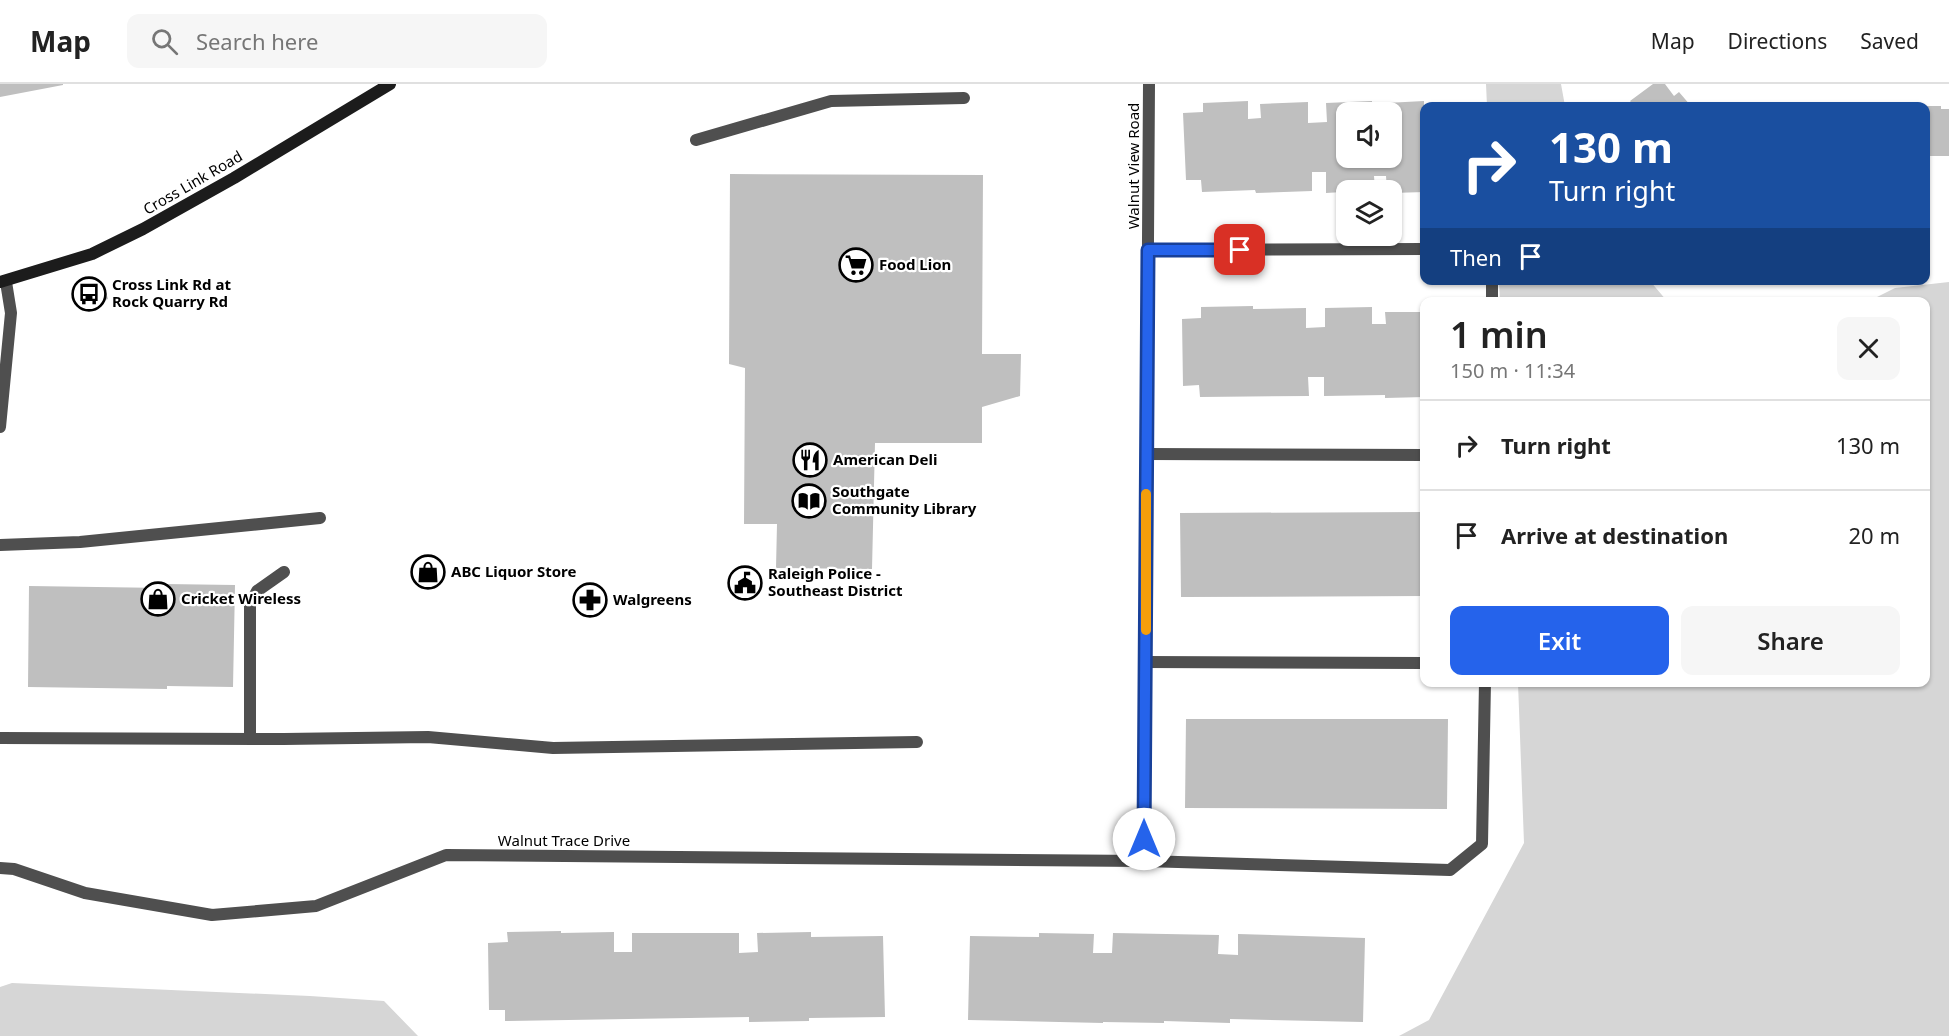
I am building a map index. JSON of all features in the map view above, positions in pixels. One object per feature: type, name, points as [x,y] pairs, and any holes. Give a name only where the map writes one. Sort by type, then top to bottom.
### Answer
[{"type":"street","name":"Cross Link Road","points":[[3,282],[92,254],[142,229],[234,178],[390,84]]},
{"type":"street","name":"Walnut View Road","points":[[1144,861],[1149,84]]},
{"type":"street","points":[[696,140],[831,102],[964,98]]},
{"type":"street","points":[[1148,250],[1420,249]]},
{"type":"street","points":[[0,427],[11,313],[3,282]]},
{"type":"street","points":[[1147,454],[1420,455]]},
{"type":"street","points":[[0,545],[80,542],[320,518]]},
{"type":"street","points":[[250,740],[250,604],[257,591],[284,572]]},
{"type":"street","points":[[1145,662],[1420,663]]},
{"type":"street","name":"Walnut Trace Drive","points":[[0,868],[14,869],[85,893],[212,915],[316,906],[446,855],[1144,861],[1450,870],[1482,844],[1485,687]]},
{"type":"street","points":[[0,738],[250,740],[428,737],[553,748],[917,742]]},
{"type":"shaded area","points":[[1486,84],[1561,84],[1564,102],[1487,102]]},
{"type":"shaded area","points":[[1949,282],[1949,1036],[1399,1036],[1429,1020],[1524,843],[1518,687],[1930,687],[1930,297],[1877,297],[1895,288]]},
{"type":"shaded area","points":[[1499,285],[1653,285],[1664,297],[1500,297]]},
{"type":"shaded area","points":[[12,983],[384,1001],[418,1036],[0,1036],[0,987]]},
{"type":"building","points":[[0,84],[63,84],[63,85],[0,97]]},
{"type":"building","points":[[1653,84],[1665,84],[1674,96],[1679,92],[1688,102],[1631,102]]},
{"type":"building","points":[[1248,101],[1248,119],[1261,118],[1260,104],[1308,102],[1308,123],[1327,122],[1326,103],[1336,103],[1336,168],[1402,168],[1402,102],[1424,101],[1420,102],[1420,192],[1402,193],[1402,180],[1386,180],[1386,176],[1374,176],[1374,180],[1336,180],[1336,192],[1326,193],[1326,172],[1312,172],[1312,191],[1202,192],[1201,180],[1186,180],[1183,113],[1203,112],[1203,103]]},
{"type":"building","points":[[1930,106],[1949,109],[1949,156],[1930,156]]},
{"type":"building","name":"Food Lion","points":[[730,174],[983,175],[982,354],[1021,354],[1020,396],[982,407],[982,443],[875,443],[872,569],[776,568],[777,524],[744,524],[745,368],[729,364]]},
{"type":"building","points":[[106,292],[108,299],[96,304],[93,297]]},
{"type":"building","points":[[1201,307],[1306,308],[1306,328],[1325,327],[1325,308],[1372,307],[1372,324],[1386,324],[1385,312],[1420,312],[1420,397],[1324,396],[1324,377],[1308,377],[1309,396],[1200,397],[1199,385],[1183,386],[1182,319],[1201,318]]},
{"type":"building","points":[[1420,512],[1420,596],[1181,597],[1180,513]]},
{"type":"building","points":[[165,584],[235,585],[233,687],[167,686],[167,689],[28,687],[29,586],[165,588]]},
{"type":"building","points":[[1186,719],[1448,719],[1447,809],[1185,808]]},
{"type":"building","points":[[561,931],[561,933],[614,932],[614,952],[632,952],[632,933],[739,933],[739,953],[758,952],[757,933],[811,932],[811,937],[883,936],[885,1017],[749,1022],[749,1017],[505,1021],[505,1010],[489,1010],[488,943],[508,942],[507,932]]},
{"type":"building","points":[[1039,933],[1094,934],[1093,953],[1112,953],[1113,933],[1219,935],[1218,954],[1238,955],[1238,934],[1365,938],[1363,1022],[1230,1019],[1230,1023],[968,1020],[970,936],[1039,937]]},
{"type":"slow traffic","points":[[1146,494],[1146,630]]},
{"type":"place","name":"Food Lion","points":[[856,265]]},
{"type":"place","name":"Cross Link Rd at Rock Quarry Rd","points":[[89,294]]},
{"type":"place","name":"American Deli","points":[[810,460]]},
{"type":"place","name":"Southgate Community Library","points":[[809,501]]},
{"type":"place","name":"ABC Liquor Store","points":[[428,572]]},
{"type":"place","name":"Raleigh Police - Southeast District","points":[[745,583]]},
{"type":"place","name":"Cricket Wireless","points":[[158,599]]},
{"type":"place","name":"Walgreens","points":[[590,600]]},
{"type":"route","points":[[1144,839],[1148,250],[1240,250]]}]
